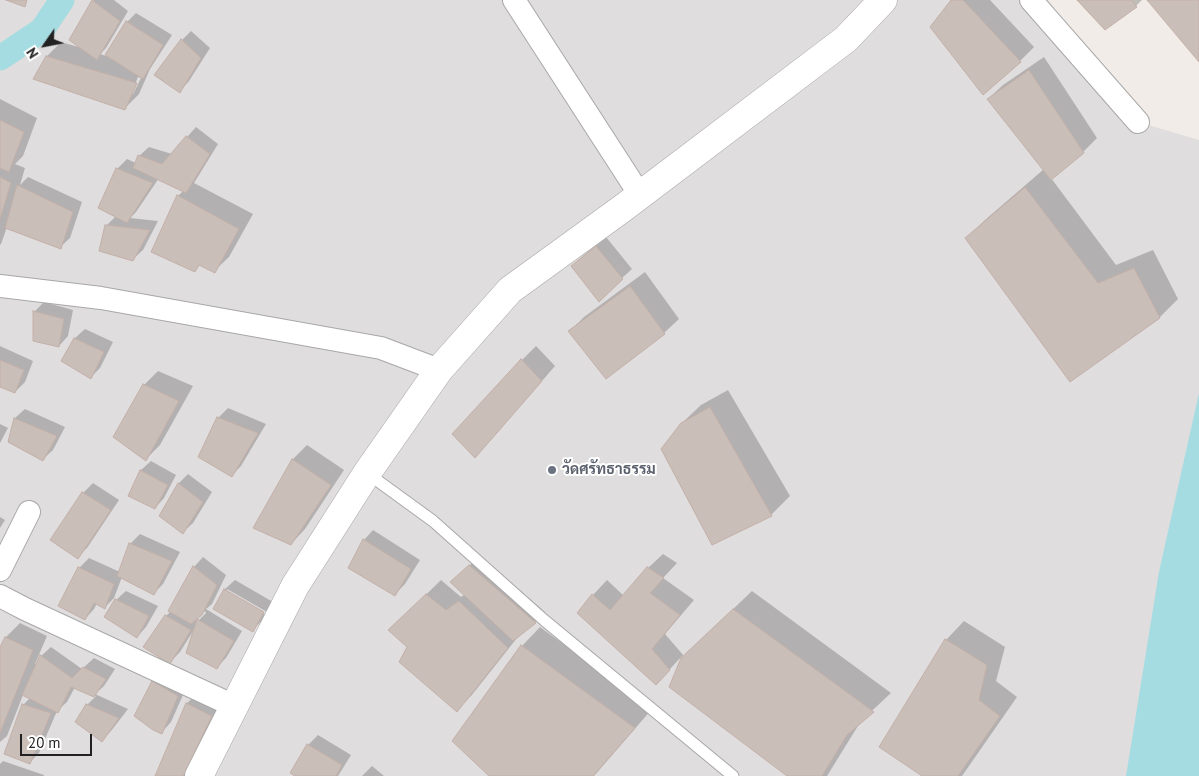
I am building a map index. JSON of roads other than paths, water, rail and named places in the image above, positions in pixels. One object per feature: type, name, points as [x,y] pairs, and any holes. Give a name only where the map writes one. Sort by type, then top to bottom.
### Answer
[{"type":"street","points":[[514,0],[640,195]]},
{"type":"street","points":[[199,776],[296,586],[367,473],[439,370],[510,290],[640,195],[846,39],[884,0]]},
{"type":"street","points":[[1031,0],[1138,122]]},
{"type":"street","points":[[0,286],[101,298],[381,348],[439,370]]},
{"type":"street","points":[[0,570],[29,512]]},
{"type":"street","points":[[0,596],[234,706]]},
{"type":"lane","points":[[367,473],[433,521],[544,620],[733,776]]},
{"type":"water","points":[[1199,393],[1199,776],[1126,776],[1159,572]]},
{"type":"waterway","points":[[0,58],[42,30],[62,0]]},
{"type":"place","name":"วัดศรัทธาธรรม","points":[[552,470]]}]
